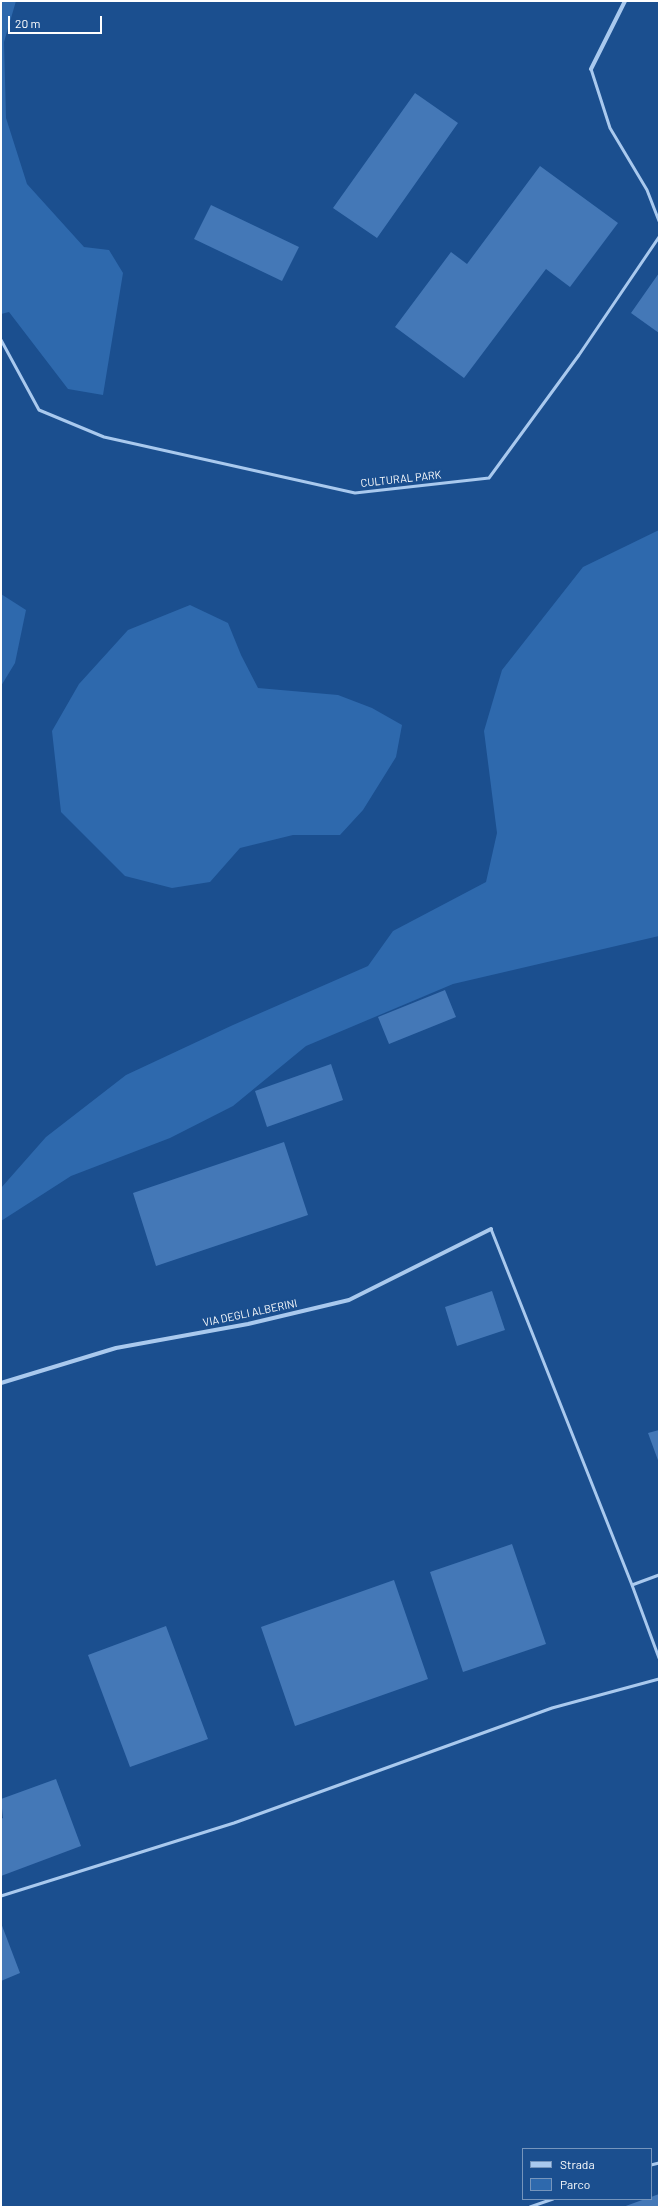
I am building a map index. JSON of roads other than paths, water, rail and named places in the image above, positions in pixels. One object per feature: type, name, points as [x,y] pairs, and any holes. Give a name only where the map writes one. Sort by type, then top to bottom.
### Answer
[{"type":"street","points":[[591,69],[625,1]]},
{"type":"street","name":"VIA DEGLI ALBERINI","points":[[1,1383],[116,1348],[248,1324],[348,1300],[491,1229]]},
{"type":"lane","points":[[591,69],[610,128],[648,190],[659,221]]},
{"type":"lane","name":"CULTURAL PARK","points":[[1,340],[39,410],[104,437],[355,493],[489,478],[578,355],[659,237]]},
{"type":"lane","points":[[491,1229],[632,1585],[659,1658]]},
{"type":"lane","points":[[632,1585],[659,1575]]},
{"type":"lane","points":[[1,1896],[234,1822],[552,1708],[659,1679]]},
{"type":"lane","points":[[530,2207],[550,2200]]}]
